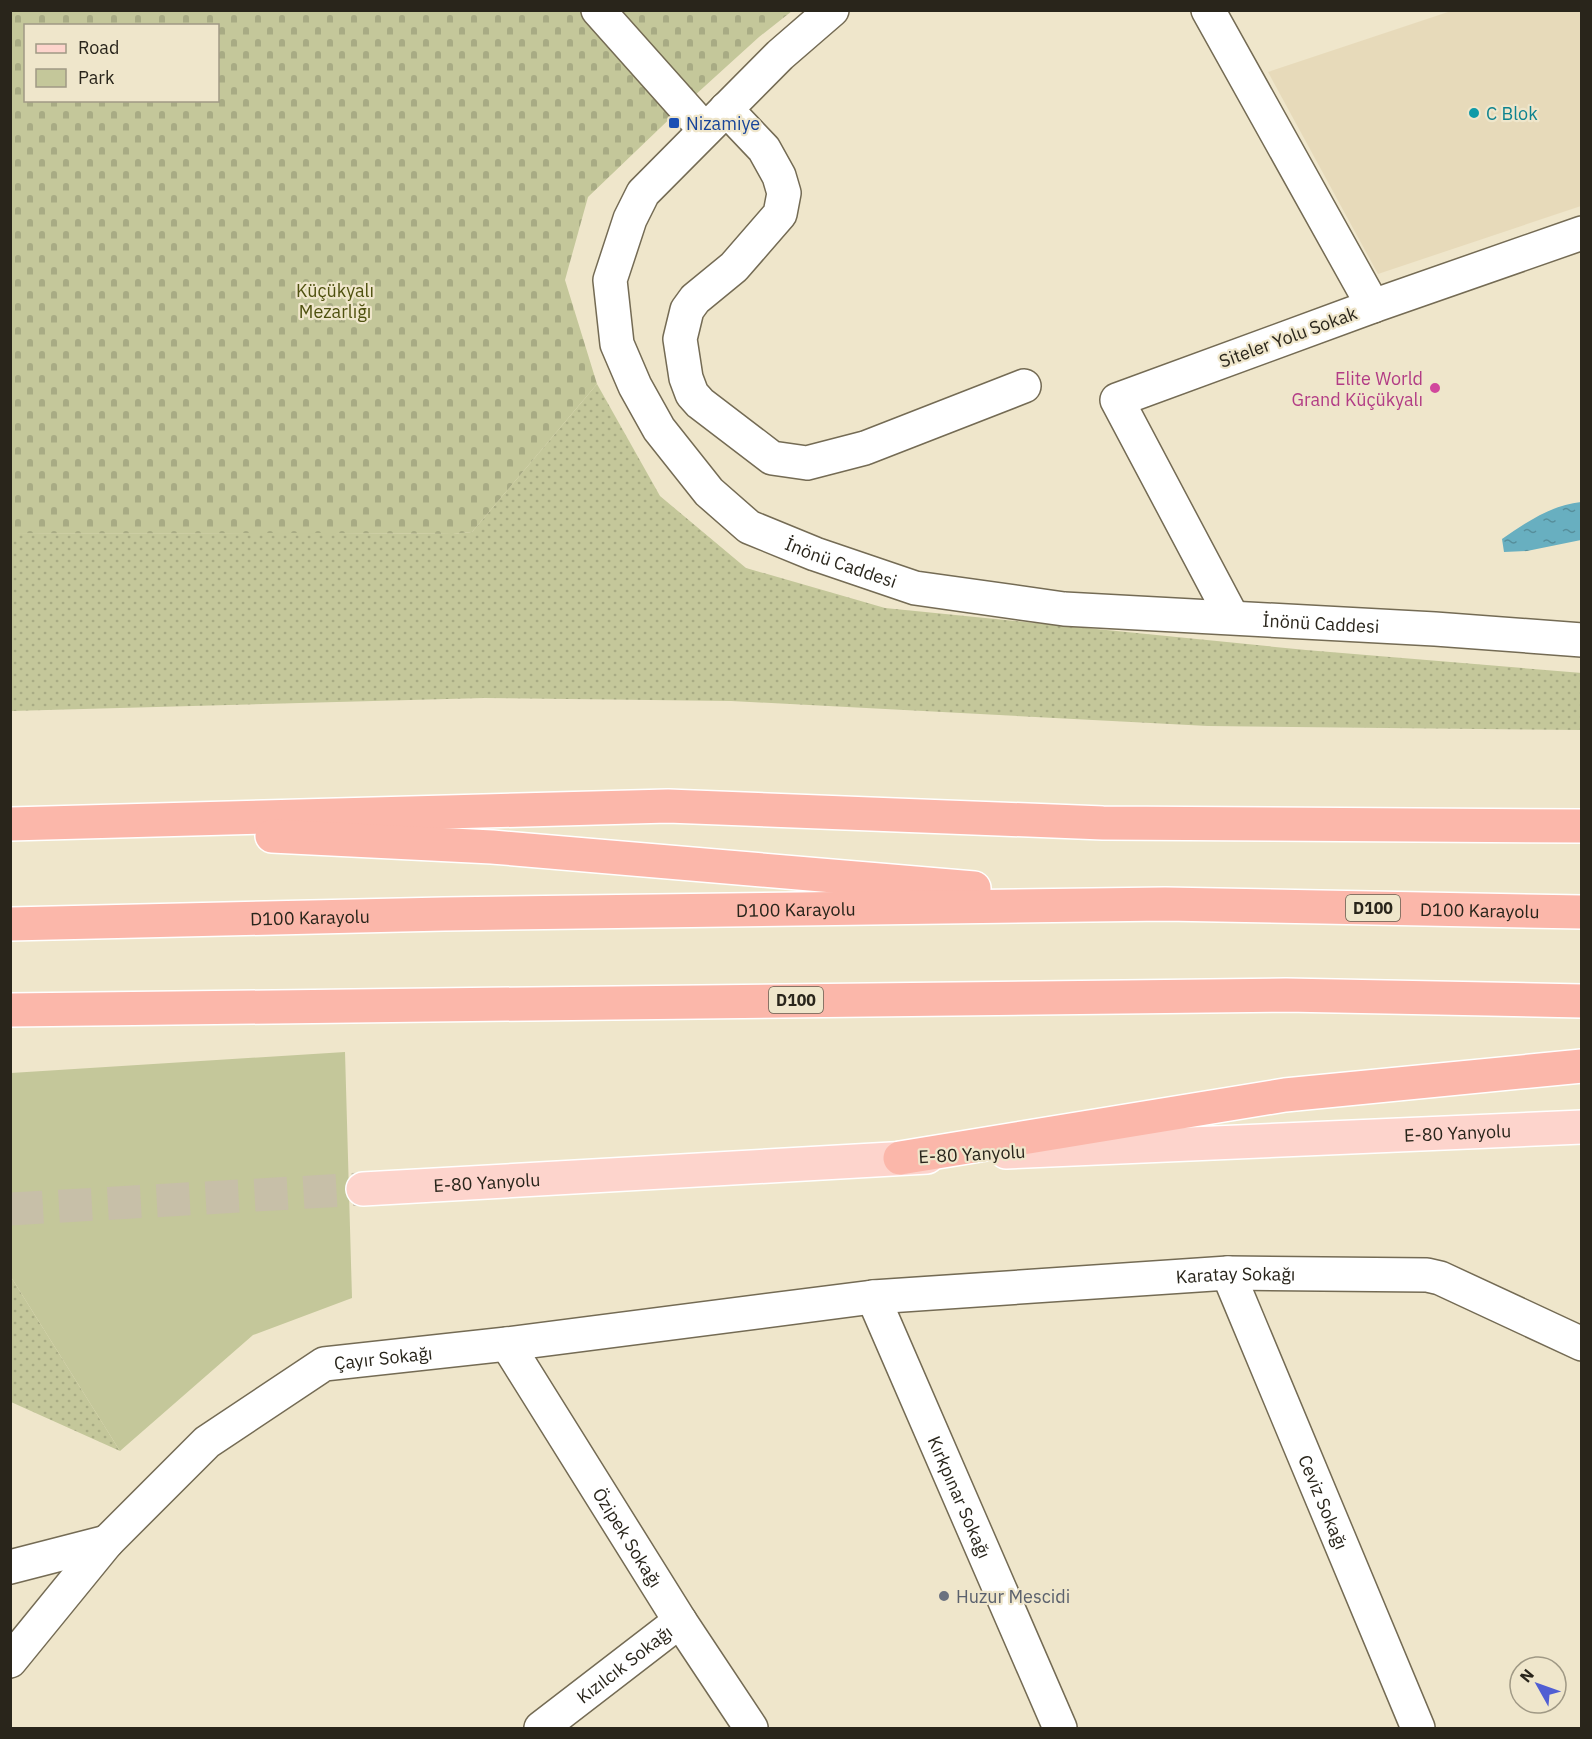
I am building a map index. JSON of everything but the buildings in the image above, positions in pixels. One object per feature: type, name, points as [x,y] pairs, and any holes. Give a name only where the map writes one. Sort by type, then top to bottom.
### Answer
[{"type":"highway","points":[[26,824],[668,806],[1103,823],[1581,826]]},
{"type":"highway","points":[[26,824],[492,847],[1165,904]]},
{"type":"highway","name":"D100 Karayolu","points":[[10,924],[444,914],[1165,904],[1581,912]]},
{"type":"highway","name":"D100","points":[[10,1010],[1286,995],[1581,1002]]},
{"type":"highway","points":[[900,1158],[1285,1095],[1581,1066]]},
{"type":"main road","name":"E-80 Yanyolu","points":[[363,1189],[900,1158],[1581,1126]]},
{"type":"street","points":[[598,10],[715,119],[764,149],[779,176],[784,193],[780,213],[734,267],[695,299],[687,310],[681,339],[686,378],[692,394],[700,403],[771,458],[807,463],[865,448],[1024,386]]},
{"type":"street","name":"İnönü Caddesi","points":[[832,10],[780,55],[643,193],[630,219],[610,280],[617,344],[635,386],[659,429],[709,492],[749,527],[815,554],[915,588],[1064,609],[1232,617],[1581,640]]},
{"type":"street","name":"Siteler Yolu Sokak","points":[[1208,10],[1373,306],[1117,400],[1232,617]]},
{"type":"street","points":[[1373,306],[1581,233]]},
{"type":"street","name":"Karatay Sokağı","points":[[873,1297],[1228,1273],[1426,1275],[1440,1278],[1581,1344]]},
{"type":"street","name":"Ceviz Sokağı","points":[[1228,1273],[1418,1728]]},
{"type":"street","name":"Çayır Sokağı","points":[[10,1661],[107,1542],[207,1442],[324,1364],[507,1344],[873,1297]]},
{"type":"street","name":"Kırkpınar Sokağı","points":[[873,1297],[1060,1728]]},
{"type":"street","name":"Özipek Sokağı","points":[[507,1344],[680,1621],[751,1728]]},
{"type":"street","points":[[10,1567],[107,1542]]},
{"type":"street","name":"Kızılcık Sokağı","points":[[541,1728],[680,1621]]},
{"type":"shaded area","points":[[1454,10],[1581,11],[1581,206],[1378,274],[1268,72]]},
{"type":"green space","name":"Küçükyalı Mezarlığı","points":[[11,11],[792,11],[759,37],[683,106],[588,197],[565,280],[597,384],[472,532],[453,534],[11,533]]},
{"type":"green space","points":[[597,384],[660,496],[746,568],[885,608],[1306,650],[1582,673],[1581,730],[1208,726],[731,701],[484,698],[11,711],[11,533],[453,534],[472,532]]},
{"type":"green space","points":[[345,1052],[352,1298],[253,1335],[120,1451],[11,1277],[11,1073]]},
{"type":"green space","points":[[11,1277],[120,1451],[11,1402]]},
{"type":"water","points":[[1581,502],[1581,540],[1527,551],[1504,552],[1502,539],[1521,526],[1549,511]]},
{"type":"tunnel","points":[[10,1209],[363,1189]]},
{"type":"place","name":"C Blok","points":[[1474,113]]},
{"type":"place","name":"Nizamiye","points":[[674,123]]},
{"type":"place","name":"Elite World Grand Küçükyalı","points":[[1435,388]]},
{"type":"place","name":"Huzur Mescidi","points":[[944,1596]]}]
